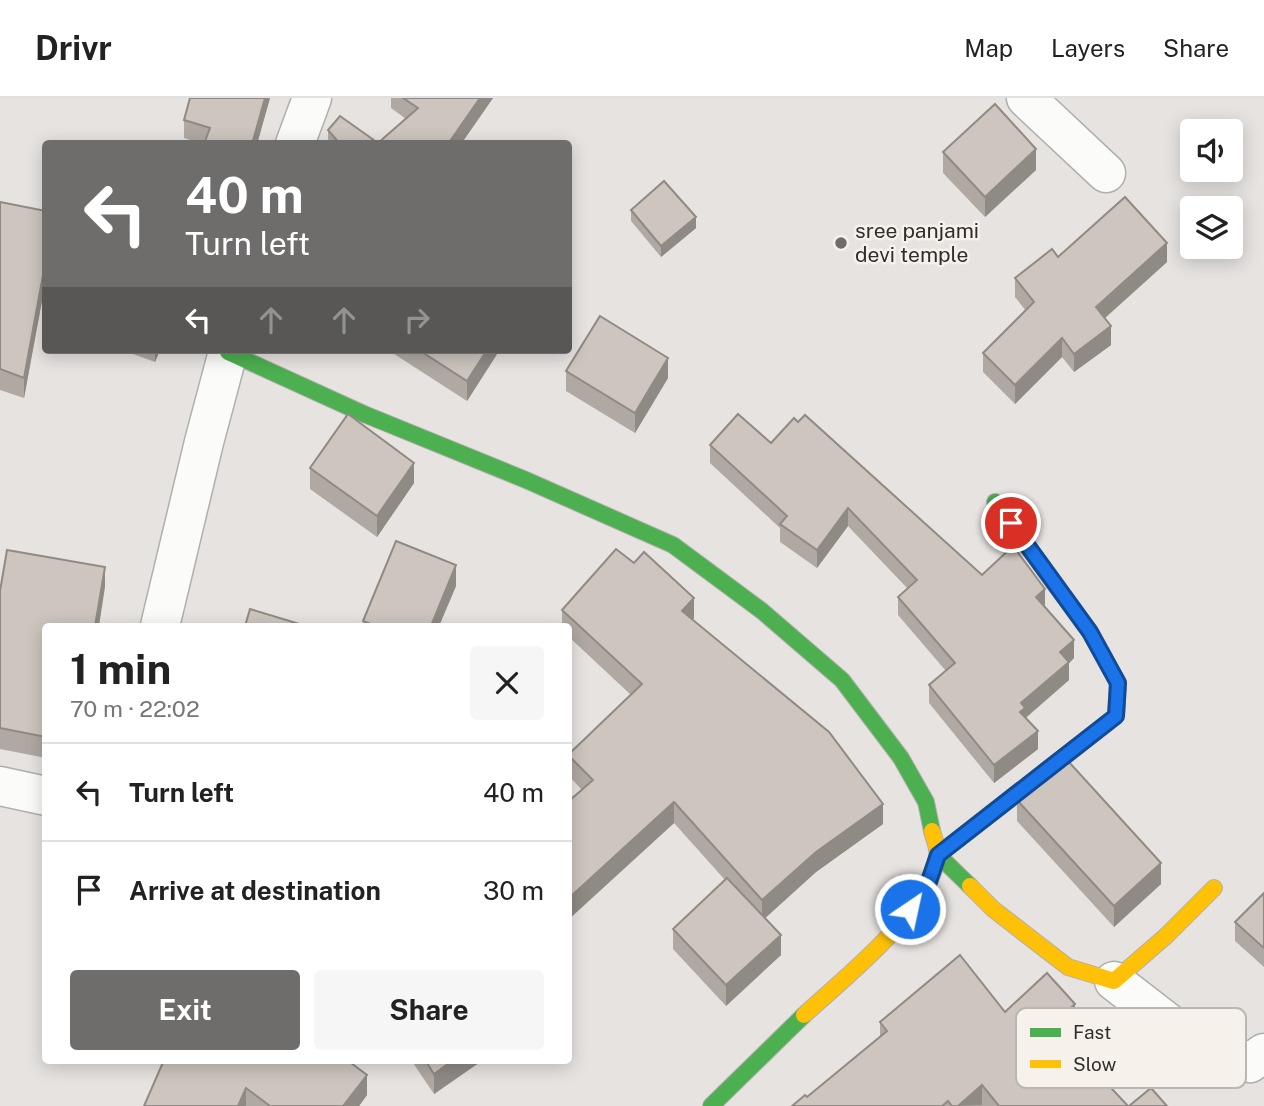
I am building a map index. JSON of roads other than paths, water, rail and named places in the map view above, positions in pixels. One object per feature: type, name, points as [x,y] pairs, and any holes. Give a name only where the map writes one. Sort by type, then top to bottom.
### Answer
[{"type":"street","points":[[296,140],[312,98]]},
{"type":"street","points":[[1026,98],[1106,173]]},
{"type":"street","points":[[161,623],[227,354]]},
{"type":"street","points":[[234,354],[364,414],[526,480],[673,545],[762,611],[842,680],[901,758],[926,802],[938,855],[926,890],[878,947],[770,1046],[711,1106]]},
{"type":"street","points":[[938,855],[1116,716],[1118,683],[1090,632],[995,502]]},
{"type":"street","points":[[0,786],[42,795]]},
{"type":"street","points":[[938,855],[993,909],[1068,967],[1114,981],[1149,1008]]},
{"type":"street","points":[[1114,981],[1166,936],[1214,888]]},
{"type":"street","points":[[1246,1061],[1250,1063],[1264,1053]]},
{"type":"place","name":"sree panjami devi temple","points":[[841,243]]}]
